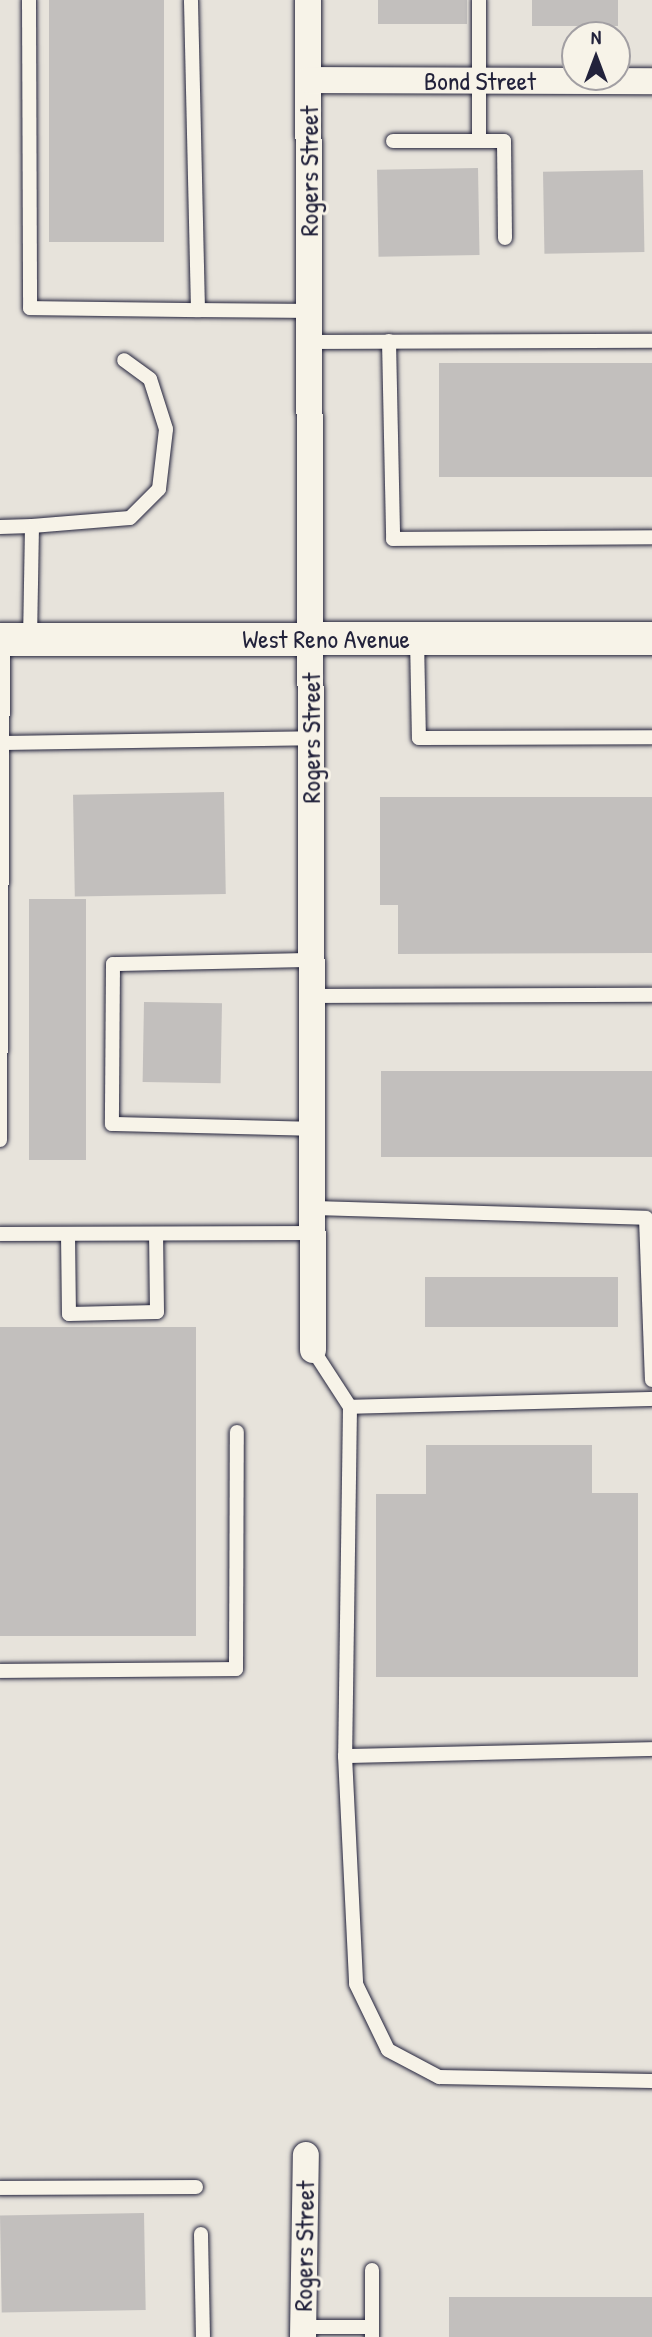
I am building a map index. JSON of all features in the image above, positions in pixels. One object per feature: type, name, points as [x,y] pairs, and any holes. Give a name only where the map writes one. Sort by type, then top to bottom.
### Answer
[{"type":"street","name":"Rogers Street","points":[[308,0],[313,1350]]},
{"type":"street","name":"Bond Street","points":[[309,80],[652,81]]},
{"type":"street","name":"West Reno Avenue","points":[[11,639],[652,638]]},
{"type":"street","name":"Rogers Street","points":[[303,2332],[306,2155]]},
{"type":"lane","points":[[29,0],[30,308],[310,310]]},
{"type":"lane","points":[[191,0],[198,310]]},
{"type":"lane","points":[[479,0],[479,140]]},
{"type":"lane","points":[[393,141],[504,141],[505,238]]},
{"type":"lane","points":[[389,341],[393,539],[652,537]]},
{"type":"lane","points":[[310,342],[652,341]]},
{"type":"lane","points":[[0,527],[130,518],[159,489],[166,429],[150,379],[124,360]]},
{"type":"lane","points":[[0,1140],[3,743],[11,639],[32,526]]},
{"type":"lane","points":[[417,638],[419,738],[652,737]]},
{"type":"lane","points":[[3,743],[311,738]]},
{"type":"lane","points":[[312,960],[113,964],[112,1124],[313,1129]]},
{"type":"lane","points":[[312,996],[652,995]]},
{"type":"lane","points":[[0,1234],[156,1234],[313,1221],[646,1218],[652,1380]]},
{"type":"lane","points":[[68,1234],[69,1314],[157,1312],[156,1234]]},
{"type":"lane","points":[[313,1350],[350,1407],[345,1756],[356,1984],[388,2050],[439,2077],[652,2081]]},
{"type":"lane","points":[[350,1407],[652,1399]]},
{"type":"lane","points":[[0,1671],[236,1669],[237,1432]]},
{"type":"lane","points":[[345,1756],[652,1749]]},
{"type":"lane","points":[[0,2188],[196,2187]]},
{"type":"lane","points":[[201,2234],[203,2337]]},
{"type":"lane","points":[[303,2332],[372,2332],[372,2270]]},
{"type":"shaded area","points":[[0,0],[652,0],[652,2337],[0,2337]]},
{"type":"building","points":[[49,0],[164,0],[164,242],[49,242]]},
{"type":"building","points":[[378,0],[467,0],[467,24],[378,24]]},
{"type":"building","points":[[532,0],[618,0],[618,21],[561,21],[561,26],[532,26]]},
{"type":"building","points":[[478,168],[480,255],[379,257],[377,170]]},
{"type":"building","points":[[643,170],[644,252],[544,254],[543,172]]},
{"type":"building","points":[[439,363],[652,363],[652,477],[439,477]]},
{"type":"building","points":[[224,792],[226,894],[75,897],[73,795]]},
{"type":"building","points":[[380,797],[652,797],[652,953],[398,954],[398,905],[380,905]]},
{"type":"building","points":[[29,899],[86,899],[86,1160],[29,1160]]},
{"type":"building","points":[[144,1002],[222,1003],[221,1083],[143,1082]]},
{"type":"building","points":[[381,1071],[652,1071],[652,1157],[381,1157]]},
{"type":"building","points":[[425,1277],[618,1277],[618,1327],[425,1327]]},
{"type":"building","points":[[0,1327],[196,1327],[196,1636],[0,1636]]},
{"type":"building","points":[[426,1445],[592,1445],[592,1493],[638,1493],[638,1677],[376,1677],[376,1494],[426,1494]]},
{"type":"building","points":[[144,2213],[146,2310],[2,2312],[0,2216]]},
{"type":"building","points":[[449,2297],[652,2297],[652,2337],[449,2337]]}]
